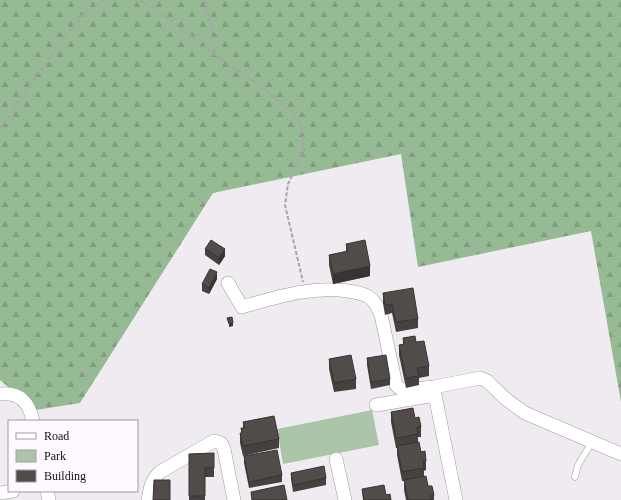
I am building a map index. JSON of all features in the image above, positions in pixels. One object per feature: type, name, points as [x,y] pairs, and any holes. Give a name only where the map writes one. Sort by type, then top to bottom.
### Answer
[{"type":"street","points":[[228,283],[242,307],[305,291],[333,289],[360,292],[376,304],[381,315],[396,385],[403,390],[434,391]]},
{"type":"street","points":[[376,405],[480,378],[487,381],[507,400],[525,413],[621,454]]},
{"type":"street","points":[[434,391],[456,500]]},
{"type":"street","points":[[0,394],[15,395],[23,400],[28,406],[32,417]]},
{"type":"street","points":[[148,500],[150,486],[155,476],[214,441],[221,444],[224,448],[234,500]]},
{"type":"street","points":[[336,459],[345,500]]},
{"type":"lane","points":[[575,477],[582,456],[592,442]]},
{"type":"path","points":[[0,129],[66,34],[86,12],[103,0]]},
{"type":"path","points":[[140,0],[172,20],[215,55],[256,83],[293,113],[302,128],[304,149],[288,184],[285,205],[305,291]]},
{"type":"path","points":[[206,0],[215,55]]},
{"type":"green space","points":[[0,0],[621,0],[621,402],[591,231],[418,267],[401,154],[213,193],[80,403],[36,410],[0,380]]},
{"type":"green space","points":[[372,410],[379,445],[283,464],[277,429]]},
{"type":"building","points":[[211,240],[225,249],[219,258],[205,249]]},
{"type":"building","points":[[365,240],[370,266],[333,274],[329,255],[348,251],[346,244]]},
{"type":"building","points":[[210,269],[217,272],[209,288],[202,284]]},
{"type":"building","points":[[413,288],[418,319],[396,322],[392,304],[385,305],[383,293]]},
{"type":"building","points":[[232,317],[233,323],[229,324],[227,318]]},
{"type":"building","points":[[415,336],[416,342],[424,341],[429,366],[417,368],[419,376],[406,378],[399,345],[404,344],[403,338]]},
{"type":"building","points":[[351,355],[356,379],[334,383],[329,359]]},
{"type":"building","points":[[386,355],[390,379],[371,382],[367,358]]},
{"type":"building","points":[[413,408],[415,418],[419,417],[421,427],[417,427],[418,434],[396,438],[391,412]]},
{"type":"building","points":[[274,416],[279,439],[243,446],[240,433],[242,433],[241,428],[245,428],[243,422]]},
{"type":"building","points":[[419,442],[421,452],[425,451],[426,461],[423,461],[424,468],[402,472],[397,446]]},
{"type":"building","points":[[277,450],[282,475],[249,482],[244,456]]},
{"type":"building","points":[[214,453],[214,468],[205,468],[205,496],[189,496],[189,454]]},
{"type":"building","points":[[324,466],[326,478],[293,485],[291,473]]},
{"type":"building","points":[[426,476],[428,486],[432,486],[434,495],[430,496],[431,500],[408,500],[404,480]]},
{"type":"building","points":[[154,480],[170,480],[170,500],[153,500]]},
{"type":"building","points":[[284,485],[287,500],[252,500],[251,492]]},
{"type":"building","points":[[384,485],[386,495],[390,494],[391,500],[364,500],[362,489]]}]
